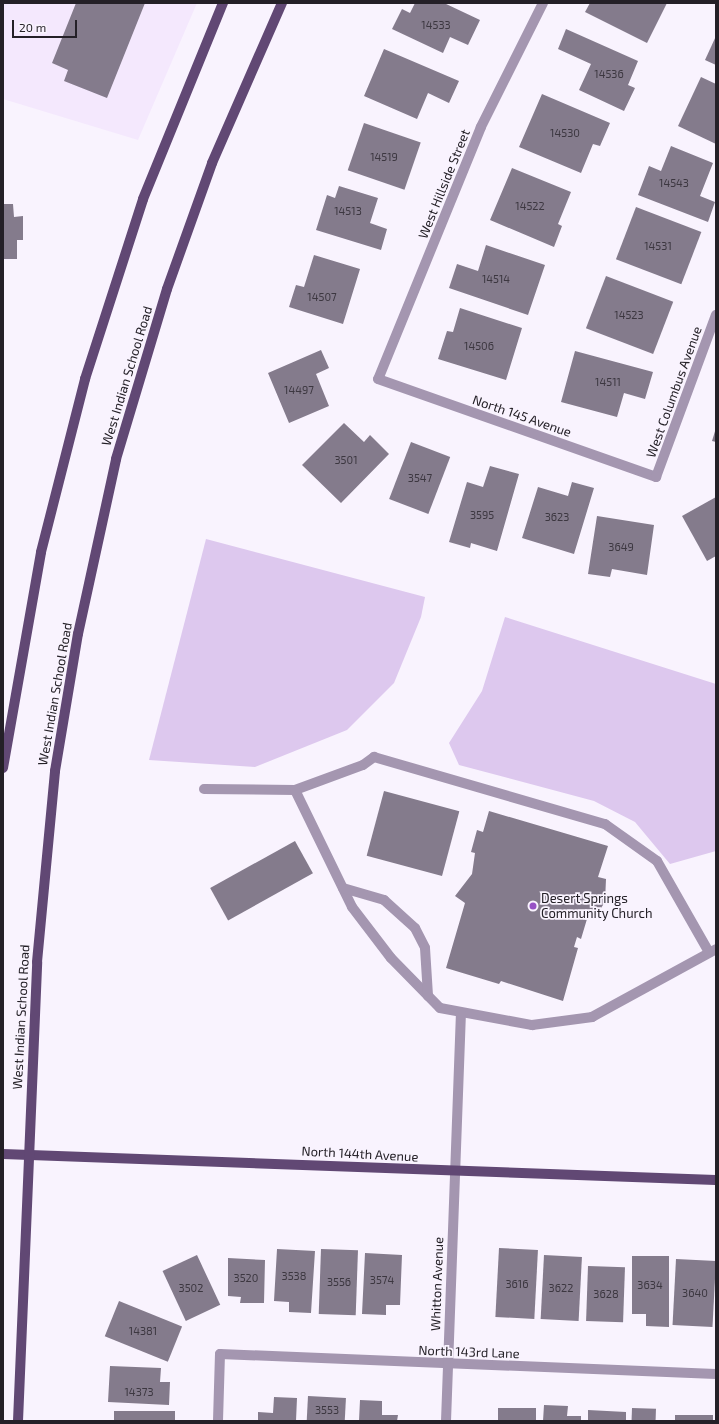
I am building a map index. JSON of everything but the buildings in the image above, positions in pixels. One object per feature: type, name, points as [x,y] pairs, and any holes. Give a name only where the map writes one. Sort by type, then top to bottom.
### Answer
[{"type":"main road","points":[[3,768],[41,552],[85,379],[143,199],[223,3]]},
{"type":"main road","name":"West Indian School Road","points":[[18,1421],[27,1153],[37,962],[53,792],[94,556],[116,459],[167,289],[212,163],[282,3]]},
{"type":"main road","name":"North 144th Avenue","points":[[3,1154],[27,1153],[454,1172],[716,1180]]},
{"type":"street","name":"West Hillside Street","points":[[378,379],[481,127],[543,3]]},
{"type":"street","name":"West Columbus Avenue","points":[[656,477],[716,315]]},
{"type":"street","name":"North 145 Avenue","points":[[378,379],[656,477]]},
{"type":"street","points":[[204,789],[295,790],[363,765],[374,757],[605,824],[657,861],[713,951],[592,1017],[532,1025],[440,1008],[391,958],[352,907],[295,790]]},
{"type":"street","points":[[343,888],[384,900],[415,928],[425,948],[428,996]]},
{"type":"street","name":"Whitton Avenue","points":[[446,1421],[461,1013]]},
{"type":"street","name":"North 143rd Lane","points":[[218,1421],[220,1354],[716,1374]]},
{"type":"shaded area","points":[[3,3],[197,3],[138,140],[3,99]]},
{"type":"shaded area","points":[[206,539],[425,597],[421,617],[394,683],[347,730],[255,767],[149,760]]},
{"type":"shaded area","points":[[505,617],[716,684],[716,851],[670,864],[635,822],[594,801],[459,765],[449,743],[482,691]]},
{"type":"place","name":"Desert Springs Community Church","points":[[533,906]]}]
